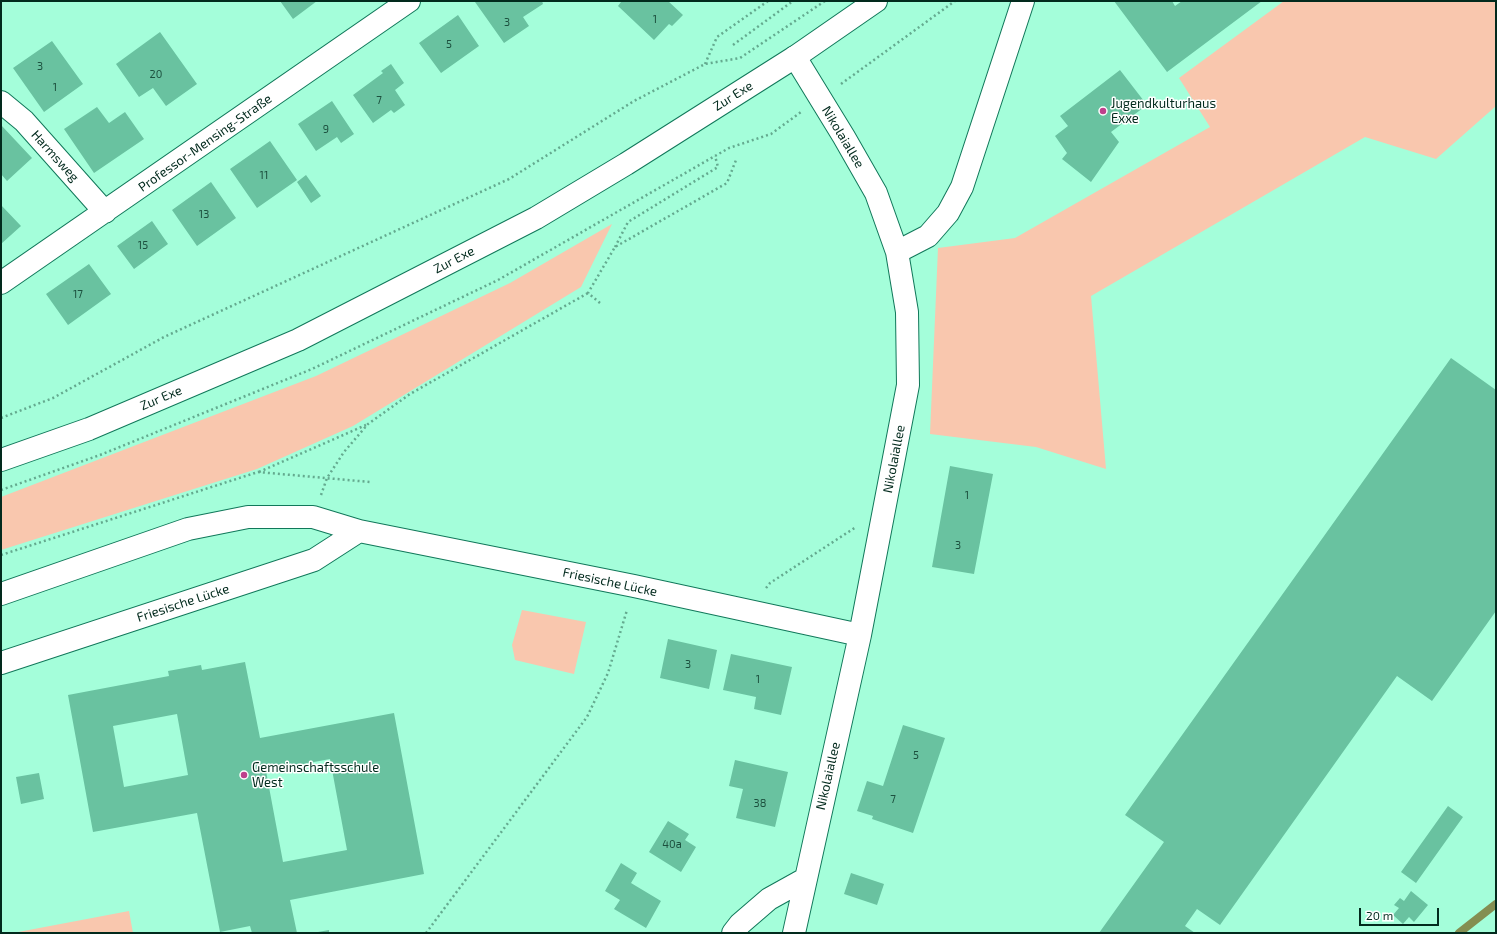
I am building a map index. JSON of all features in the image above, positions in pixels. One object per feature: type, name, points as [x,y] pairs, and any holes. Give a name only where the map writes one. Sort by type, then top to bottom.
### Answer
[{"type":"street","name":"Professor-Mensing-Straße","points":[[1,283],[409,1]]},
{"type":"street","name":"Zur Exe","points":[[1,460],[89,429],[305,336],[536,218],[626,164],[794,57],[876,1]]},
{"type":"street","points":[[897,252],[928,236],[948,213],[962,187],[1023,1]]},
{"type":"street","name":"Nikolaiallee","points":[[794,57],[876,193],[897,252],[907,312],[908,385],[860,634],[794,933]]},
{"type":"street","name":"Harmsweg","points":[[1,102],[24,121],[105,212]]},
{"type":"street","name":"Friesische Lücke","points":[[1,594],[188,529],[248,517],[313,517],[359,531],[634,586],[860,634]]},
{"type":"street","name":"Friesische Lücke","points":[[1,663],[314,560],[359,531]]},
{"type":"street","points":[[733,933],[740,924],[769,899],[805,879]]},
{"type":"path","points":[[705,64],[717,36],[768,1]]},
{"type":"path","points":[[733,45],[793,1]]},
{"type":"path","points":[[1,418],[53,398],[164,337],[509,179],[634,101],[705,64],[740,58],[825,1]]},
{"type":"path","points":[[820,99],[955,1]]},
{"type":"path","points":[[258,472],[368,424],[410,394],[588,293],[628,222],[718,167],[715,156]]},
{"type":"path","points":[[615,247],[727,183],[736,160]]},
{"type":"path","points":[[588,293],[600,303]]},
{"type":"path","points":[[313,517],[327,478],[344,452],[368,424]]},
{"type":"path","points":[[744,610],[770,584],[884,509]]},
{"type":"path","points":[[426,933],[588,716],[608,673],[634,586]]},
{"type":"shaded area","points":[[1284,1],[1496,1],[1496,106],[1436,159],[1365,137],[1091,296],[1106,469],[1036,447],[930,434],[938,248],[1015,238],[1210,127],[1179,78]]},
{"type":"shaded area","points":[[612,224],[581,287],[353,426],[257,469],[1,550],[1,497],[316,376],[510,283]]},
{"type":"shaded area","points":[[522,610],[586,622],[574,674],[515,660],[512,645]]},
{"type":"shaded area","points":[[129,911],[133,933],[13,933]]},
{"type":"building","points":[[280,1],[317,1],[293,19]]},
{"type":"building","points":[[542,1],[543,4],[523,17],[529,26],[504,43],[475,2]]},
{"type":"building","points":[[620,1],[668,1],[683,15],[672,26],[669,24],[654,40],[618,6],[621,2]]},
{"type":"building","points":[[1114,1],[1172,1],[1175,6],[1182,1],[1262,1],[1167,72]]},
{"type":"building","points":[[458,15],[479,46],[441,73],[419,43]]},
{"type":"building","points":[[160,32],[197,84],[166,106],[153,88],[139,97],[116,64]]},
{"type":"building","points":[[52,41],[83,84],[44,112],[13,68]]},
{"type":"building","points":[[391,64],[404,83],[395,90],[405,105],[394,113],[391,110],[373,123],[353,95],[383,73],[381,71]]},
{"type":"building","name":"Jugendkulturhaus Exxe","points":[[1120,70],[1147,105],[1111,132],[1119,142],[1091,182],[1062,159],[1067,153],[1055,136],[1068,126],[1060,116]]},
{"type":"building","points":[[332,101],[354,134],[341,143],[337,137],[316,151],[298,124]]},
{"type":"building","points":[[97,107],[109,123],[125,112],[144,139],[94,173],[64,129]]},
{"type":"building","points":[[1,125],[32,158],[7,181],[1,174]]},
{"type":"building","points":[[270,141],[297,180],[257,208],[230,169]]},
{"type":"building","points":[[306,175],[321,196],[311,203],[297,182]]},
{"type":"building","points":[[211,182],[236,218],[197,246],[172,210]]},
{"type":"building","points":[[1,205],[21,226],[1,244]]},
{"type":"building","points":[[152,221],[168,244],[134,269],[117,246]]},
{"type":"building","points":[[89,264],[111,294],[68,325],[46,294]]},
{"type":"building","points":[[1451,358],[1496,390],[1496,611],[1432,701],[1397,676],[1220,925],[1197,909],[1185,926],[1195,933],[1099,933],[1164,842],[1125,815]]},
{"type":"building","points":[[950,466],[993,474],[974,574],[932,567]]},
{"type":"building","points":[[668,639],[717,650],[709,689],[660,678]]},
{"type":"building","points":[[731,654],[792,667],[781,715],[754,709],[756,697],[723,690]]},
{"type":"building","name":"Gemeinschaftsschule West","points":[[245,662],[260,738],[394,713],[424,874],[290,900],[297,933],[252,933],[250,926],[220,932],[197,813],[93,832],[68,695],[169,676],[168,671],[201,665],[202,670]],"holes":[[[177,714],[188,775],[124,787],[113,726]],[[330,759],[347,850],[283,862],[266,771]]]},
{"type":"building","points":[[903,725],[945,738],[913,833],[872,819],[873,816],[857,811],[867,781],[883,786]]},
{"type":"building","points":[[735,760],[788,772],[775,827],[736,818],[743,789],[729,786]]},
{"type":"building","points":[[39,773],[44,799],[21,804],[16,777]]},
{"type":"building","points":[[1448,806],[1463,817],[1416,883],[1401,872]]},
{"type":"building","points":[[668,821],[689,834],[685,840],[696,847],[681,872],[649,852]]},
{"type":"building","points":[[621,863],[637,873],[631,883],[661,901],[646,928],[614,909],[620,900],[605,891]]},
{"type":"building","points":[[851,873],[884,884],[877,905],[844,894]]},
{"type":"building","points":[[1411,891],[1428,905],[1414,922],[1409,917],[1403,924],[1393,915],[1399,908],[1394,905],[1400,898],[1404,901]]},
{"type":"building","points":[[329,930],[329,933],[318,933],[318,932]]},
{"type":"waterway","points":[[1459,933],[1496,904]]},
{"type":"place","name":"Jugendkulturhaus Exxe","points":[[1103,111]]},
{"type":"place","name":"Gemeinschaftsschule West","points":[[244,775]]}]
